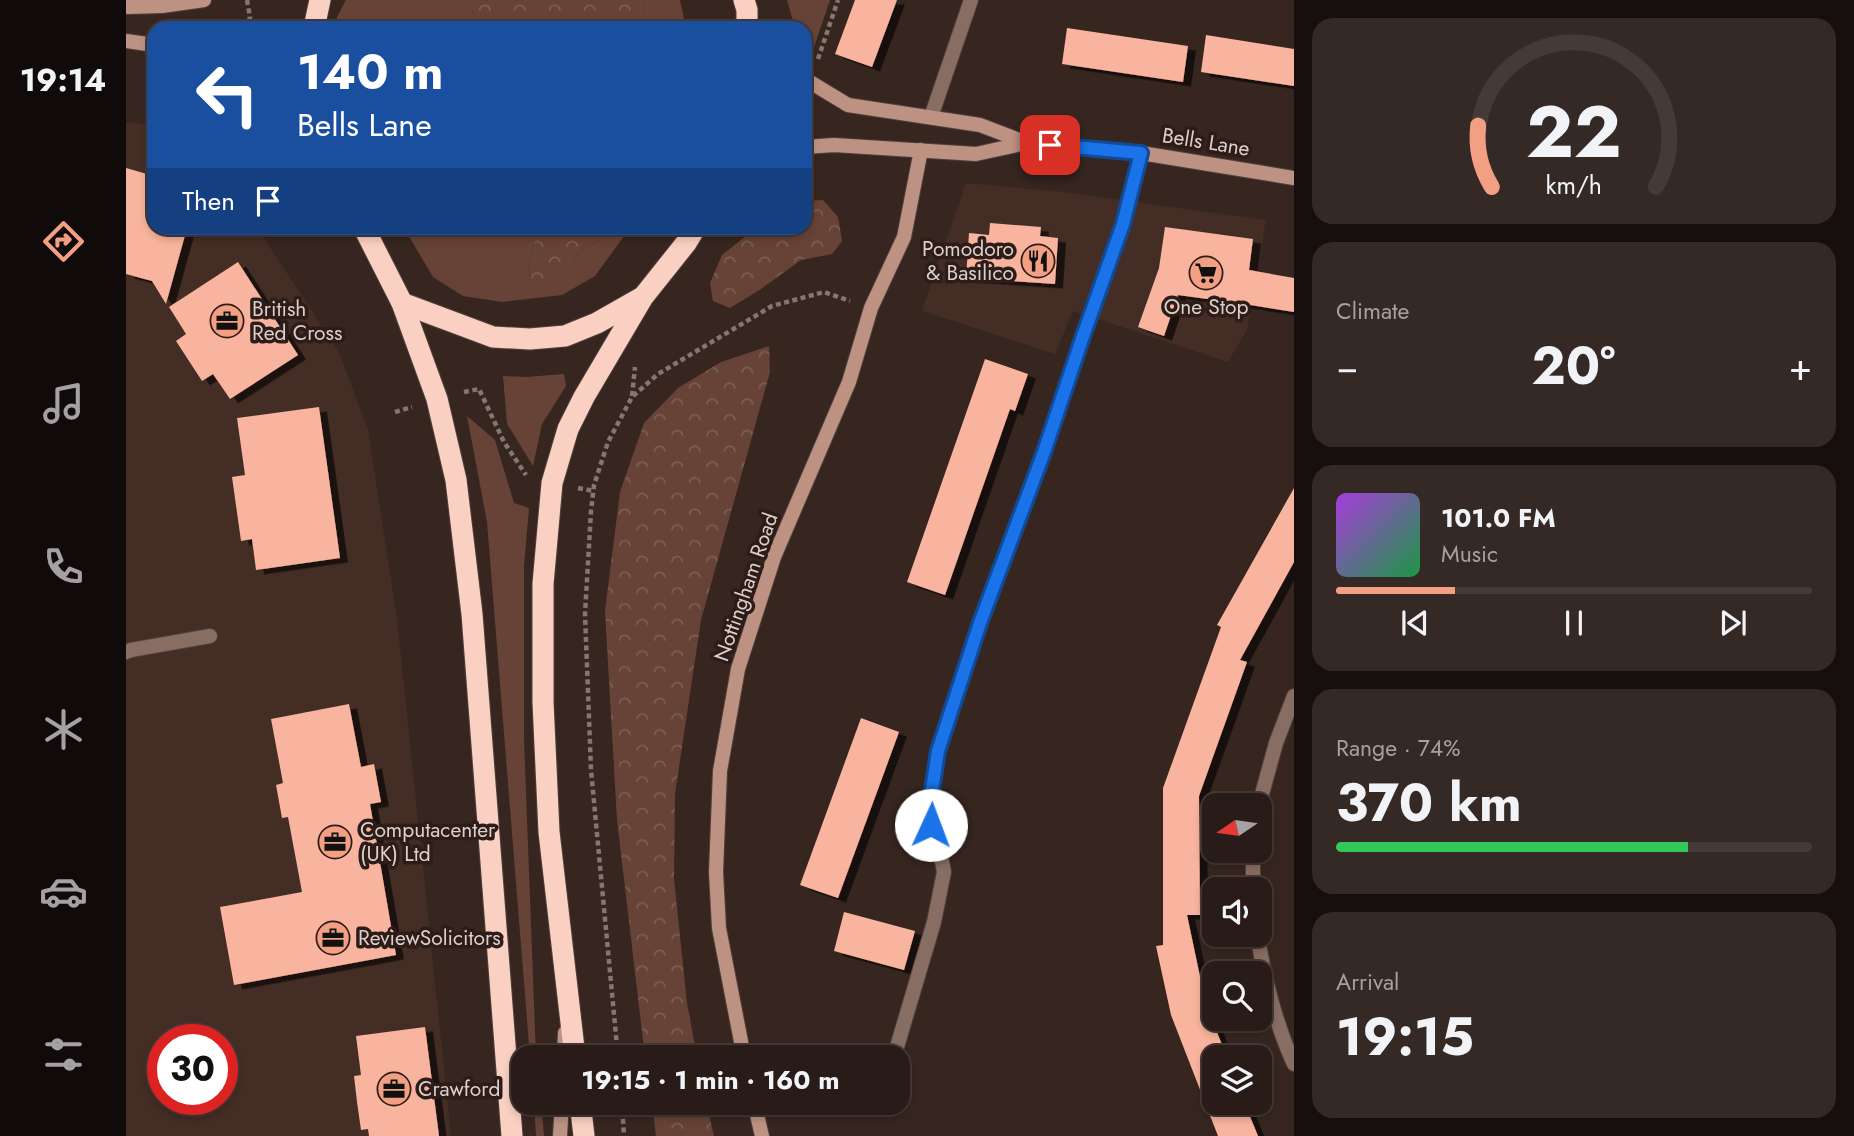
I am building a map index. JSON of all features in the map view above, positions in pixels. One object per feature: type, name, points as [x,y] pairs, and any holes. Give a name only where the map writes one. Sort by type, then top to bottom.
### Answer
[{"type":"highway","points":[[316,21],[320,0]]},
{"type":"highway","points":[[368,235],[402,303],[438,399],[456,480],[470,601],[512,1136]]},
{"type":"highway","points":[[574,1045],[550,832],[543,702],[543,583],[552,482],[568,429],[584,397],[643,297],[691,235]]},
{"type":"highway","points":[[402,303],[493,337],[530,339],[565,336],[597,323],[643,297]]},
{"type":"highway","points":[[582,1115],[584,1136]]},
{"type":"street","points":[[126,7],[162,6],[204,0]]},
{"type":"street","points":[[932,117],[971,0]]},
{"type":"street","points":[[126,41],[147,43]]},
{"type":"street","name":"Bells Lane","points":[[812,84],[848,105],[980,125],[1027,143],[1141,153],[1294,178]]},
{"type":"street","name":"Bells Lane","points":[[812,147],[834,145],[976,155],[1027,143]]},
{"type":"street","name":"Nottingham Road","points":[[742,1045],[719,928],[716,872],[720,771],[738,669],[771,568],[849,382],[871,308],[904,237],[920,150]]},
{"type":"street","points":[[897,1045],[933,922],[944,872],[937,836],[931,825],[930,803],[938,751],[980,623],[1044,452],[1123,224],[1141,153]]},
{"type":"street","points":[[126,652],[210,636]]},
{"type":"street","points":[[1262,793],[1276,743],[1294,696]]},
{"type":"street","points":[[1259,947],[1279,1027],[1294,1063]]},
{"type":"street","points":[[564,1045],[567,983]]},
{"type":"street","points":[[560,1136],[561,1115]]},
{"type":"street","points":[[757,1115],[762,1136]]},
{"type":"path","points":[[247,0],[249,21]]},
{"type":"path","points":[[812,68],[838,0]]},
{"type":"path","points":[[617,1045],[591,770],[585,614],[594,485],[608,442],[632,397],[658,374],[772,306],[824,292],[871,308]]},
{"type":"path","points":[[395,412],[479,389],[504,442],[527,478],[552,482]]},
{"type":"path","points":[[623,1115],[624,1136]]},
{"type":"shaded area","points":[[126,122],[147,124],[147,235],[262,235],[339,352],[368,430],[397,619],[451,1136],[126,1136]]},
{"type":"shaded area","points":[[966,183],[1062,192],[1266,220],[1247,330],[1228,362],[1073,311],[1055,354],[922,311]]},
{"type":"green space","points":[[346,0],[487,0],[473,12],[468,21],[336,21]]},
{"type":"green space","points":[[487,0],[642,0],[647,21],[468,21],[473,12]]},
{"type":"green space","points":[[642,0],[680,0],[684,21],[647,21]]},
{"type":"green space","points":[[787,0],[830,0],[812,53],[812,21],[793,21]]},
{"type":"green space","points":[[823,200],[838,217],[842,241],[832,254],[801,260],[730,308],[713,301],[710,283],[722,255],[747,235],[812,235],[812,201]]},
{"type":"green space","points":[[408,235],[537,235],[530,254],[529,281],[552,282],[573,264],[580,251],[599,241],[602,235],[625,235],[595,276],[562,295],[502,302],[463,296],[433,277]]},
{"type":"green space","points":[[537,235],[602,235],[599,241],[580,251],[573,264],[552,282],[529,282],[530,254]]},
{"type":"green space","points":[[769,346],[770,372],[701,620],[675,794],[674,879],[687,1003],[695,1045],[644,1045],[617,820],[605,611],[620,492],[644,423],[678,388],[721,362]]},
{"type":"green space","points":[[564,374],[566,386],[542,424],[533,466],[507,424],[503,376]]},
{"type":"green space","points":[[467,416],[495,440],[514,503],[529,508],[524,566],[524,740],[536,1045],[529,1045],[487,522]]},
{"type":"green space","points":[[535,1115],[542,1115],[544,1136],[536,1136]]},
{"type":"green space","points":[[653,1115],[709,1115],[714,1136],[656,1136]]},
{"type":"building","points":[[855,0],[897,0],[872,67],[835,54]]},
{"type":"building","points":[[1067,28],[1188,46],[1183,82],[1062,64]]},
{"type":"building","points":[[1206,35],[1294,49],[1294,86],[1201,72]]},
{"type":"building","points":[[126,168],[147,174],[147,235],[185,235],[166,304],[152,281],[126,274]]},
{"type":"building","points":[[990,223],[1041,227],[1040,236],[1058,238],[1055,284],[966,278],[969,233],[989,235]]},
{"type":"building","points":[[1165,227],[1253,239],[1249,270],[1294,278],[1294,312],[1178,295],[1164,336],[1138,327],[1159,268]]},
{"type":"building","name":"British Red Cross","points":[[238,262],[298,355],[230,399],[213,374],[202,381],[176,341],[186,334],[169,307]]},
{"type":"building","points":[[985,359],[1028,374],[1015,411],[1010,409],[945,595],[907,582]]},
{"type":"building","points":[[319,407],[340,558],[256,570],[252,539],[241,541],[232,477],[245,475],[237,418]]},
{"type":"building","points":[[1294,488],[1294,562],[1240,660],[1247,662],[1199,796],[1200,915],[1187,915],[1202,986],[1202,1031],[1216,1031],[1222,1045],[1202,1045],[1202,1095],[1171,1015],[1156,946],[1163,945],[1163,788],[1221,627],[1217,625]]},
{"type":"building","name":"Computacenter (UK) Ltd","points":[[349,704],[361,767],[374,764],[381,802],[370,804],[396,955],[234,985],[220,907],[302,892],[288,817],[282,818],[276,785],[283,783],[271,719]]},
{"type":"building","points":[[861,718],[899,732],[838,898],[800,885]]},
{"type":"building","points":[[844,912],[915,931],[904,970],[834,951]]},
{"type":"building","name":"Crawford","points":[[425,1027],[439,1136],[369,1136],[368,1129],[361,1130],[357,1102],[354,1076],[361,1075],[356,1036]]},
{"type":"building","points":[[1210,1115],[1249,1115],[1258,1136],[1218,1136]]},
{"type":"place","name":"Pomodoro & Basilico","points":[[1038,261]]},
{"type":"place","name":"One Stop","points":[[1206,273]]},
{"type":"place","name":"British Red Cross","points":[[227,321]]},
{"type":"place","name":"Computacenter (UK) Ltd","points":[[335,842]]},
{"type":"place","name":"ReviewSolicitors","points":[[333,938]]},
{"type":"place","name":"Crawford","points":[[394,1089]]},
{"type":"route","points":[[931,825],[930,803],[938,751],[980,623],[1044,452],[1123,224],[1141,153],[1050,145]]}]
